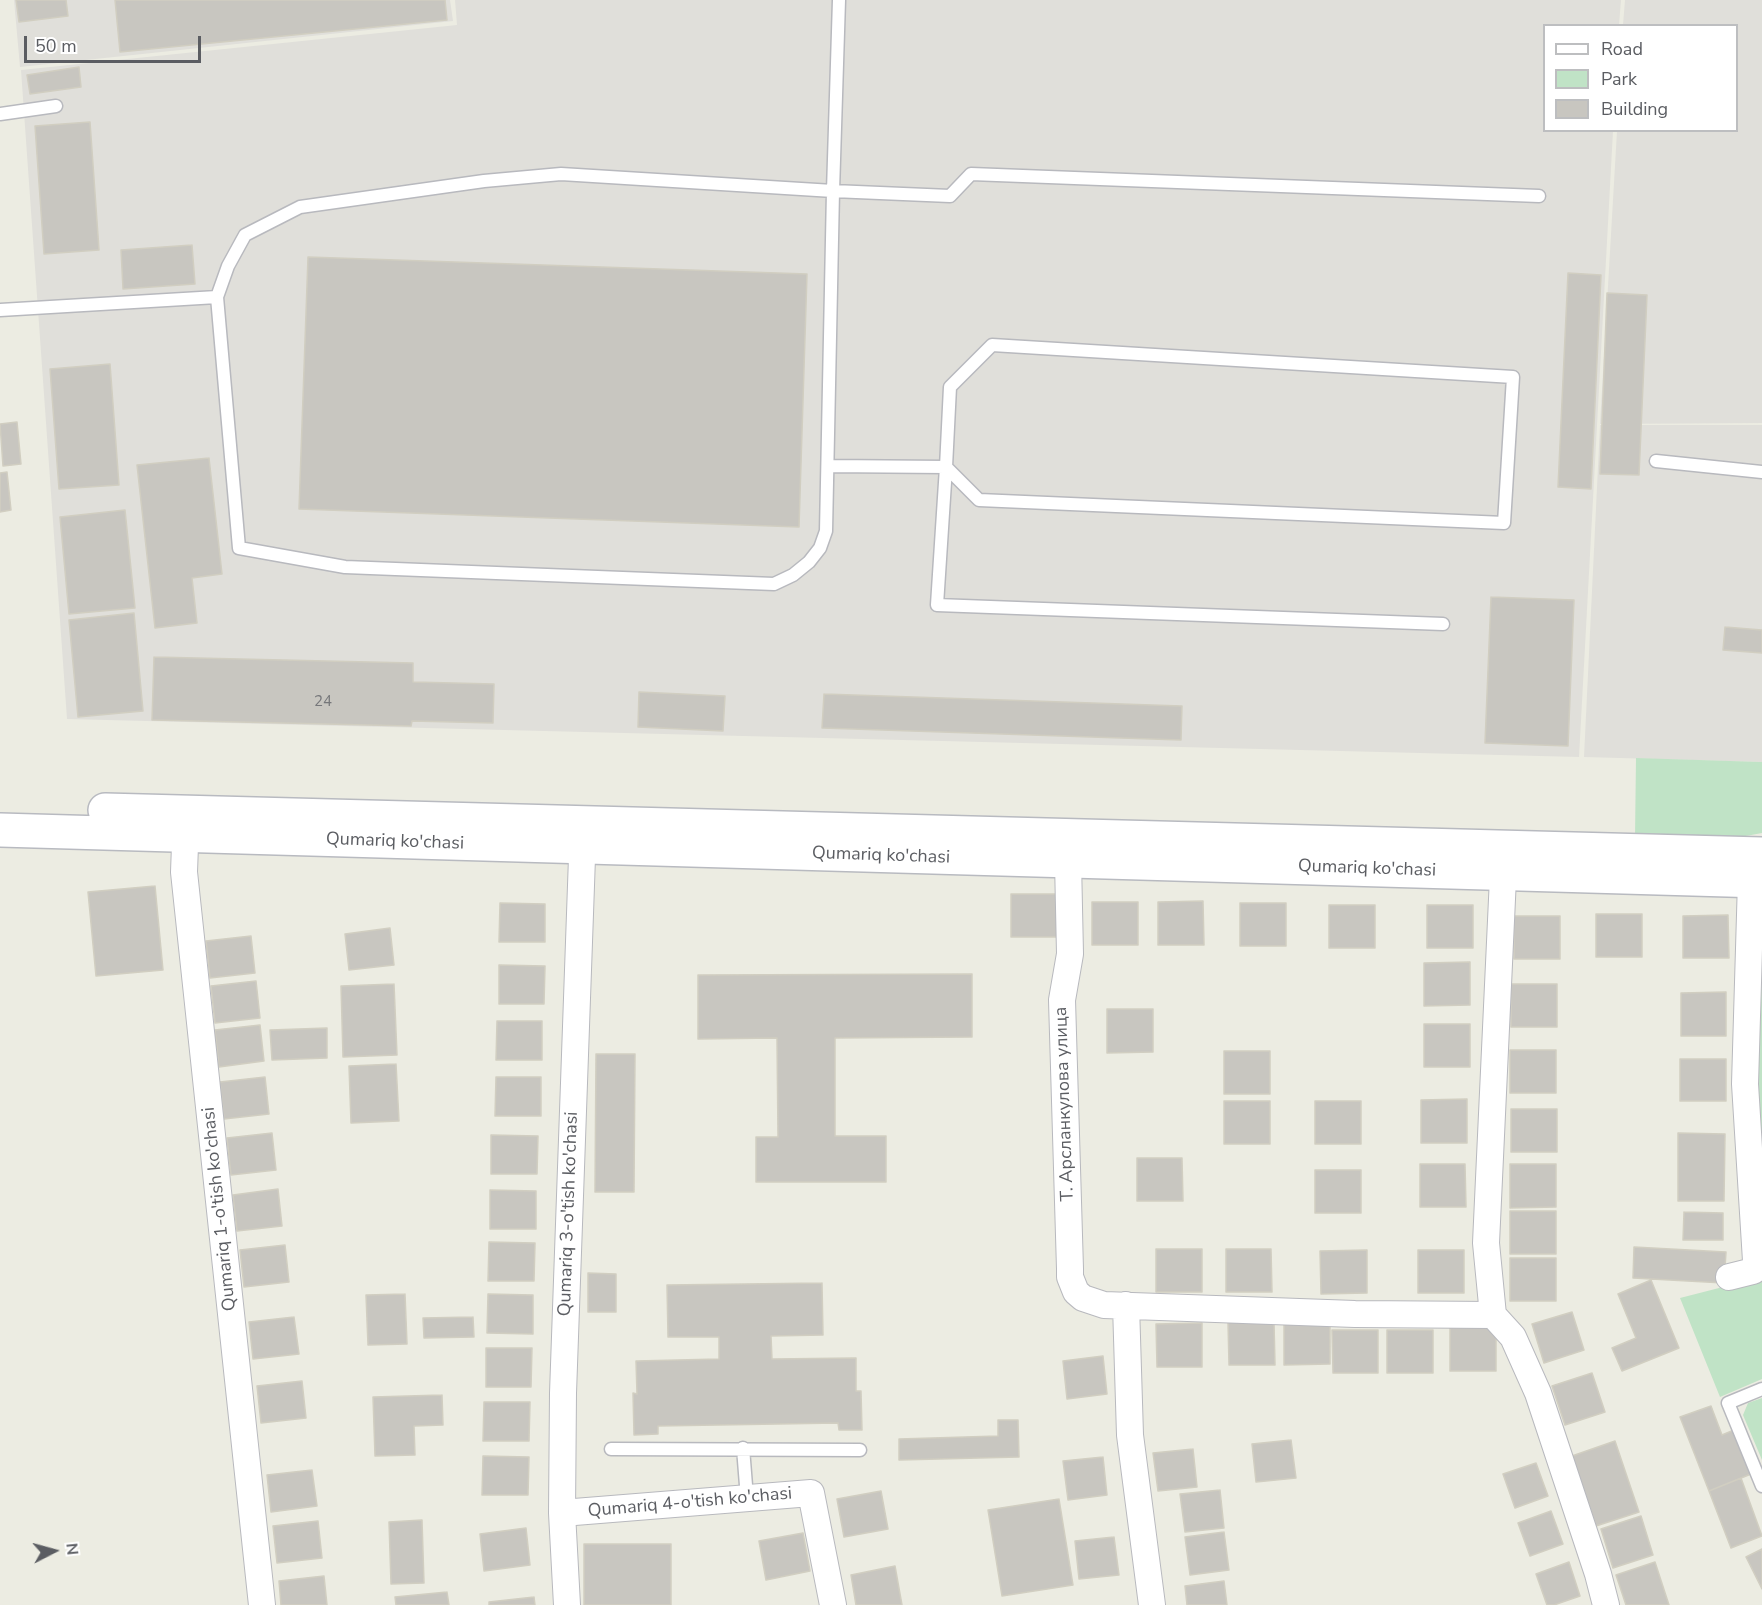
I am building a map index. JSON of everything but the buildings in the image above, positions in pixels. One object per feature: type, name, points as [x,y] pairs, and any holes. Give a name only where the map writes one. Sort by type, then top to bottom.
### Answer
[{"type":"main road","name":"Qumariq ko'chasi","points":[[0,807],[186,824],[1504,860],[1758,872]]},
{"type":"main road","name":"Qumariq ko'chasi","points":[[0,830],[186,824]]},
{"type":"main road","name":"Qumariq ko'chasi","points":[[583,835],[1068,861],[1504,860]]},
{"type":"street","name":"Qumariq 1-o'tish ko'chasi","points":[[186,824],[184,872],[262,1605]]},
{"type":"street","name":"Qumariq 3-o'tish ko'chasi","points":[[567,1605],[562,1513],[563,1393],[583,835]]},
{"type":"street","points":[[1504,860],[1486,1243],[1493,1315],[1513,1336],[1538,1393],[1598,1574],[1606,1605]]},
{"type":"street","name":"Т. Арсланкулова улица","points":[[1068,861],[1070,954],[1062,1000],[1070,1277],[1076,1292],[1083,1298],[1104,1305],[1355,1314],[1493,1315]]},
{"type":"street","points":[[1729,1277],[1753,1271],[1756,1261],[1745,1084],[1758,872]]},
{"type":"street","points":[[1126,1305],[1130,1435],[1152,1605]]},
{"type":"street","name":"Qumariq 4-o'tish ko'chasi","points":[[562,1513],[812,1493],[833,1605]]},
{"type":"lane","points":[[839,0],[833,191],[826,531],[820,548],[808,562],[793,575],[774,584],[345,567],[239,548],[217,297],[228,266],[245,236],[300,207],[484,181],[561,174],[833,191],[950,196],[971,174],[1539,196]]},
{"type":"lane","points":[[0,114],[56,106]]},
{"type":"lane","points":[[0,310],[217,297]]},
{"type":"lane","points":[[828,466],[945,468],[978,500],[1504,523],[1513,377],[992,345],[951,387],[945,468],[937,604],[1443,624]]},
{"type":"lane","points":[[1656,461],[1762,472]]},
{"type":"lane","points":[[1762,1389],[1728,1403],[1762,1486]]},
{"type":"lane","points":[[742,1448],[747,1498]]},
{"type":"lane","points":[[611,1449],[860,1450]]},
{"type":"shaded area","points":[[14,0],[450,0],[453,21],[20,67]]},
{"type":"shaded area","points":[[455,0],[1621,0],[1619,24],[1543,24],[1543,132],[1613,132],[1579,757],[67,719],[21,70],[457,25]]},
{"type":"shaded area","points":[[1625,0],[1762,0],[1762,423],[1600,424],[1617,132],[1738,132],[1738,24],[1623,24]]},
{"type":"shaded area","points":[[1600,425],[1762,425],[1762,762],[1584,757]]},
{"type":"green space","points":[[1636,758],[1762,762],[1762,833],[1735,838],[1635,837]]},
{"type":"green space","points":[[1762,977],[1762,1173],[1759,1145],[1759,1053]]},
{"type":"green space","points":[[1762,1277],[1762,1379],[1720,1397],[1680,1298]]},
{"type":"green space","points":[[1762,1398],[1762,1460],[1743,1415],[1748,1403]]}]
